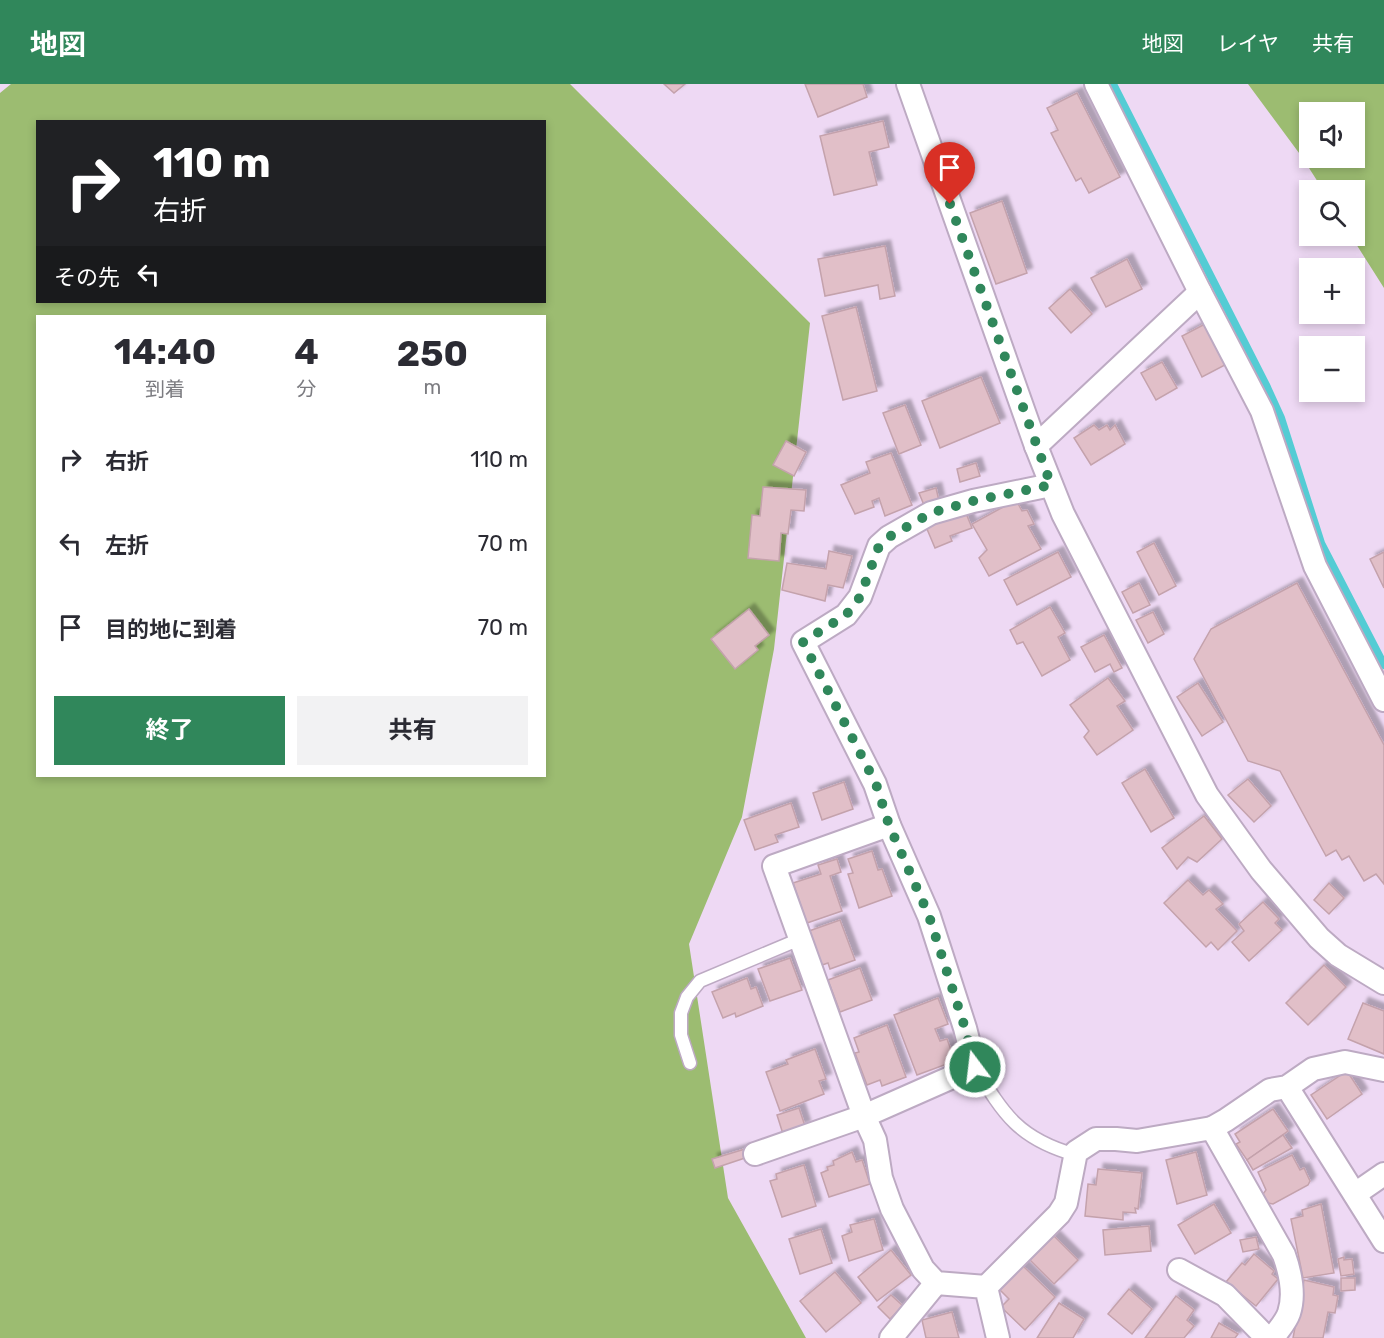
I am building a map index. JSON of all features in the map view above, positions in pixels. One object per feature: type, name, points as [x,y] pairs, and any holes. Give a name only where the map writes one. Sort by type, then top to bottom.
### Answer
[{"type":"street","points":[[908,84],[1036,446],[1063,514],[1207,795],[1261,870],[1319,938],[1338,955],[1384,983]]},
{"type":"street","points":[[1096,84],[1262,411],[1315,566],[1384,700]]},
{"type":"street","points":[[1036,446],[1200,292]]},
{"type":"street","points":[[755,1154],[864,1116],[975,1067],[929,916],[889,825],[876,784],[803,642],[846,615],[860,597],[879,546],[889,537],[931,513],[973,501],[1051,485]]},
{"type":"street","points":[[889,825],[774,866],[864,1116],[875,1140],[881,1178],[892,1209],[919,1262],[936,1283],[986,1287],[1059,1214],[1066,1203],[1076,1152],[1096,1139],[1116,1138],[1137,1141],[1212,1128],[1270,1090],[1287,1087],[1313,1069],[1328,1065],[1345,1062],[1384,1070]]},
{"type":"street","points":[[1287,1087],[1384,1240]]},
{"type":"street","points":[[1212,1128],[1284,1256],[1289,1271],[1291,1301],[1288,1314],[1274,1338]]},
{"type":"street","points":[[1355,1194],[1384,1174]]},
{"type":"street","points":[[1179,1270],[1225,1295],[1267,1338]]},
{"type":"street","points":[[891,1338],[936,1283]]},
{"type":"street","points":[[986,1287],[998,1338]]},
{"type":"lane","points":[[690,1063],[681,1035],[681,1013],[687,997],[700,981],[800,939]]},
{"type":"lane","points":[[975,1067],[997,1105],[1016,1126],[1049,1146],[1076,1155]]},
{"type":"green space","points":[[11,84],[570,84],[810,323],[774,649],[742,817],[689,944],[728,1198],[806,1338],[0,1338],[0,93]]},
{"type":"green space","points":[[1248,84],[1384,84],[1384,288],[1357,246],[1365,246],[1365,180],[1317,180],[1309,168],[1365,168],[1365,102],[1299,102],[1299,153]]},
{"type":"building","points":[[664,84],[685,84],[674,93]]},
{"type":"building","points":[[805,84],[863,84],[867,97],[818,117]]},
{"type":"building","points":[[1077,93],[1120,177],[1089,193],[1081,178],[1076,181],[1051,133],[1058,130],[1047,108]]},
{"type":"building","points":[[883,121],[889,147],[869,152],[877,185],[834,195],[820,136]]},
{"type":"building","points":[[1002,201],[1027,273],[996,284],[970,213]]},
{"type":"building","points":[[885,246],[895,296],[880,299],[878,285],[825,296],[818,259]]},
{"type":"building","points":[[1127,259],[1142,289],[1106,307],[1091,278]]},
{"type":"building","points":[[1070,289],[1092,314],[1071,333],[1049,308]]},
{"type":"building","points":[[856,307],[877,391],[843,400],[822,316]]},
{"type":"building","points":[[1205,324],[1225,365],[1202,377],[1182,336]]},
{"type":"building","points":[[1162,362],[1177,388],[1156,400],[1141,373]]},
{"type":"building","points":[[981,377],[1000,423],[940,448],[922,401]]},
{"type":"building","points":[[905,405],[921,445],[899,454],[883,413]]},
{"type":"building","points":[[1094,425],[1099,430],[1107,425],[1110,430],[1115,425],[1125,444],[1091,465],[1074,438]]},
{"type":"building","points":[[786,441],[806,452],[794,476],[773,465]]},
{"type":"building","points":[[891,453],[912,505],[885,516],[879,498],[872,501],[874,507],[855,514],[841,485],[870,473],[866,462]]},
{"type":"building","points":[[976,463],[980,476],[960,482],[957,469]]},
{"type":"building","points":[[763,487],[806,490],[804,511],[791,510],[788,534],[781,533],[779,561],[748,558],[752,515],[760,516]]},
{"type":"building","points":[[936,488],[939,501],[924,505],[919,493]]},
{"type":"building","points":[[1016,500],[1022,511],[1027,510],[1034,524],[1028,526],[1041,549],[989,576],[979,558],[987,550],[972,524]]},
{"type":"building","points":[[963,506],[972,528],[950,536],[952,541],[935,548],[924,522]]},
{"type":"building","points":[[1154,543],[1176,586],[1159,595],[1137,552]]},
{"type":"building","points":[[829,551],[852,556],[843,588],[828,585],[825,601],[782,590],[787,563],[826,569]]},
{"type":"building","points":[[1058,552],[1071,577],[1017,605],[1004,580]]},
{"type":"building","points":[[1384,552],[1384,588],[1370,559]]},
{"type":"building","points":[[1139,583],[1150,605],[1133,613],[1122,592]]},
{"type":"building","points":[[1297,583],[1384,745],[1384,884],[1376,874],[1364,881],[1349,856],[1342,860],[1336,850],[1326,856],[1280,771],[1248,761],[1194,659],[1211,629]]},
{"type":"building","points":[[1050,607],[1065,633],[1058,637],[1070,660],[1042,676],[1023,642],[1017,644],[1010,630]]},
{"type":"building","points":[[749,609],[769,635],[755,646],[758,650],[735,669],[711,639]]},
{"type":"building","points":[[1153,612],[1164,634],[1148,643],[1136,620]]},
{"type":"building","points":[[1104,635],[1122,668],[1114,672],[1110,664],[1095,672],[1081,647]]},
{"type":"building","points":[[1108,678],[1125,701],[1117,706],[1133,730],[1097,755],[1084,737],[1089,731],[1070,705]]},
{"type":"building","points":[[1198,683],[1223,722],[1202,736],[1177,697]]},
{"type":"building","points":[[1145,769],[1174,818],[1151,832],[1122,783]]},
{"type":"building","points":[[1248,779],[1271,806],[1254,822],[1228,795]]},
{"type":"building","points":[[844,782],[853,809],[822,820],[813,793]]},
{"type":"building","points":[[791,803],[799,827],[775,835],[778,842],[755,850],[744,820]]},
{"type":"building","points":[[1204,816],[1222,839],[1197,862],[1188,857],[1177,869],[1162,848]]},
{"type":"building","points":[[872,851],[878,870],[882,869],[892,896],[859,908],[848,874],[853,873],[848,859]]},
{"type":"building","points":[[837,859],[841,872],[830,876],[842,911],[807,923],[793,883],[821,874],[818,865]]},
{"type":"building","points":[[1188,880],[1203,895],[1209,890],[1223,904],[1216,909],[1237,931],[1218,950],[1211,942],[1206,947],[1164,903]]},
{"type":"building","points":[[1329,883],[1344,898],[1329,914],[1314,900]]},
{"type":"building","points":[[1263,902],[1279,919],[1275,923],[1282,930],[1249,961],[1232,942],[1244,931],[1239,924]]},
{"type":"building","points":[[840,920],[855,960],[830,969],[828,963],[822,965],[809,931]]},
{"type":"building","points":[[790,958],[802,990],[770,1001],[758,969]]},
{"type":"building","points":[[1324,965],[1346,987],[1308,1025],[1286,1003]]},
{"type":"building","points":[[860,968],[872,1000],[840,1012],[828,980]]},
{"type":"building","points":[[747,978],[751,989],[756,987],[763,1006],[736,1017],[735,1013],[723,1018],[712,992]]},
{"type":"building","points":[[938,998],[948,1024],[935,1029],[940,1041],[947,1039],[955,1061],[917,1075],[894,1015]]},
{"type":"building","points":[[1363,1003],[1384,1011],[1384,1054],[1348,1039]]},
{"type":"building","points":[[887,1025],[906,1077],[882,1086],[880,1080],[867,1085],[855,1053],[859,1052],[854,1038]]},
{"type":"building","points":[[815,1049],[826,1079],[819,1081],[824,1094],[780,1111],[766,1072],[788,1064],[786,1060]]},
{"type":"building","points":[[1347,1071],[1362,1094],[1327,1119],[1311,1095]]},
{"type":"building","points":[[799,1108],[805,1126],[783,1134],[777,1115]]},
{"type":"building","points":[[1273,1109],[1288,1131],[1247,1160],[1236,1144],[1240,1142],[1235,1134]]},
{"type":"building","points":[[1283,1135],[1292,1148],[1253,1170],[1247,1160]]},
{"type":"building","points":[[745,1149],[748,1157],[715,1168],[712,1159]]},
{"type":"building","points":[[852,1152],[856,1162],[862,1160],[870,1184],[829,1197],[821,1173],[828,1170],[827,1167],[834,1165],[833,1161]]},
{"type":"building","points":[[1196,1152],[1207,1195],[1177,1204],[1166,1160]]},
{"type":"building","points":[[1292,1155],[1300,1170],[1304,1168],[1310,1181],[1308,1185],[1273,1204],[1268,1203],[1263,1194],[1266,1190],[1258,1172]]},
{"type":"building","points":[[804,1165],[816,1206],[782,1217],[770,1181],[777,1179],[776,1174]]},
{"type":"building","points":[[1098,1169],[1142,1173],[1136,1213],[1123,1212],[1123,1220],[1085,1216],[1088,1184],[1096,1185]]},
{"type":"building","points":[[1214,1204],[1231,1233],[1195,1254],[1178,1225]]},
{"type":"building","points":[[1321,1204],[1334,1273],[1303,1278],[1291,1219],[1303,1216],[1302,1210]]},
{"type":"building","points":[[874,1219],[883,1250],[849,1261],[842,1236],[852,1232],[850,1225]]},
{"type":"building","points":[[1149,1226],[1151,1251],[1105,1255],[1103,1230]]},
{"type":"building","points":[[821,1229],[832,1263],[800,1274],[789,1239]]},
{"type":"building","points":[[1054,1236],[1078,1260],[1054,1284],[1030,1260]]},
{"type":"building","points":[[1256,1237],[1259,1249],[1243,1252],[1240,1240]]},
{"type":"building","points":[[891,1250],[911,1275],[877,1301],[858,1277]]},
{"type":"building","points":[[1254,1254],[1274,1271],[1272,1274],[1278,1279],[1256,1306],[1226,1282],[1242,1263],[1245,1265]]},
{"type":"building","points":[[1344,1257],[1344,1260],[1352,1259],[1354,1274],[1341,1276],[1338,1259]]},
{"type":"building","points":[[1023,1266],[1055,1297],[1025,1330],[1001,1307],[1009,1299],[1000,1290]]},
{"type":"building","points":[[835,1272],[861,1303],[826,1332],[800,1301]]},
{"type":"building","points":[[1341,1278],[1355,1278],[1355,1290],[1341,1291]]},
{"type":"building","points":[[1304,1280],[1334,1287],[1333,1295],[1338,1296],[1335,1313],[1328,1312],[1323,1338],[1293,1338]]},
{"type":"building","points":[[1129,1289],[1152,1309],[1132,1334],[1108,1314]]},
{"type":"building","points":[[891,1295],[903,1306],[890,1319],[878,1307]]},
{"type":"building","points":[[1176,1296],[1194,1310],[1187,1320],[1194,1326],[1184,1338],[1145,1338]]},
{"type":"building","points":[[1059,1303],[1084,1319],[1073,1338],[1037,1338]]},
{"type":"building","points":[[952,1312],[959,1338],[926,1338],[922,1320]]},
{"type":"building","points":[[1219,1323],[1238,1334],[1235,1338],[1211,1338]]},
{"type":"waterway","points":[[1113,84],[1266,385],[1281,418],[1321,543],[1384,665]]},
{"type":"route","points":[[950,204],[1051,485],[973,501],[931,513],[889,537],[879,546],[860,597],[846,615],[803,642],[876,784],[889,825],[929,916],[975,1067]]}]
